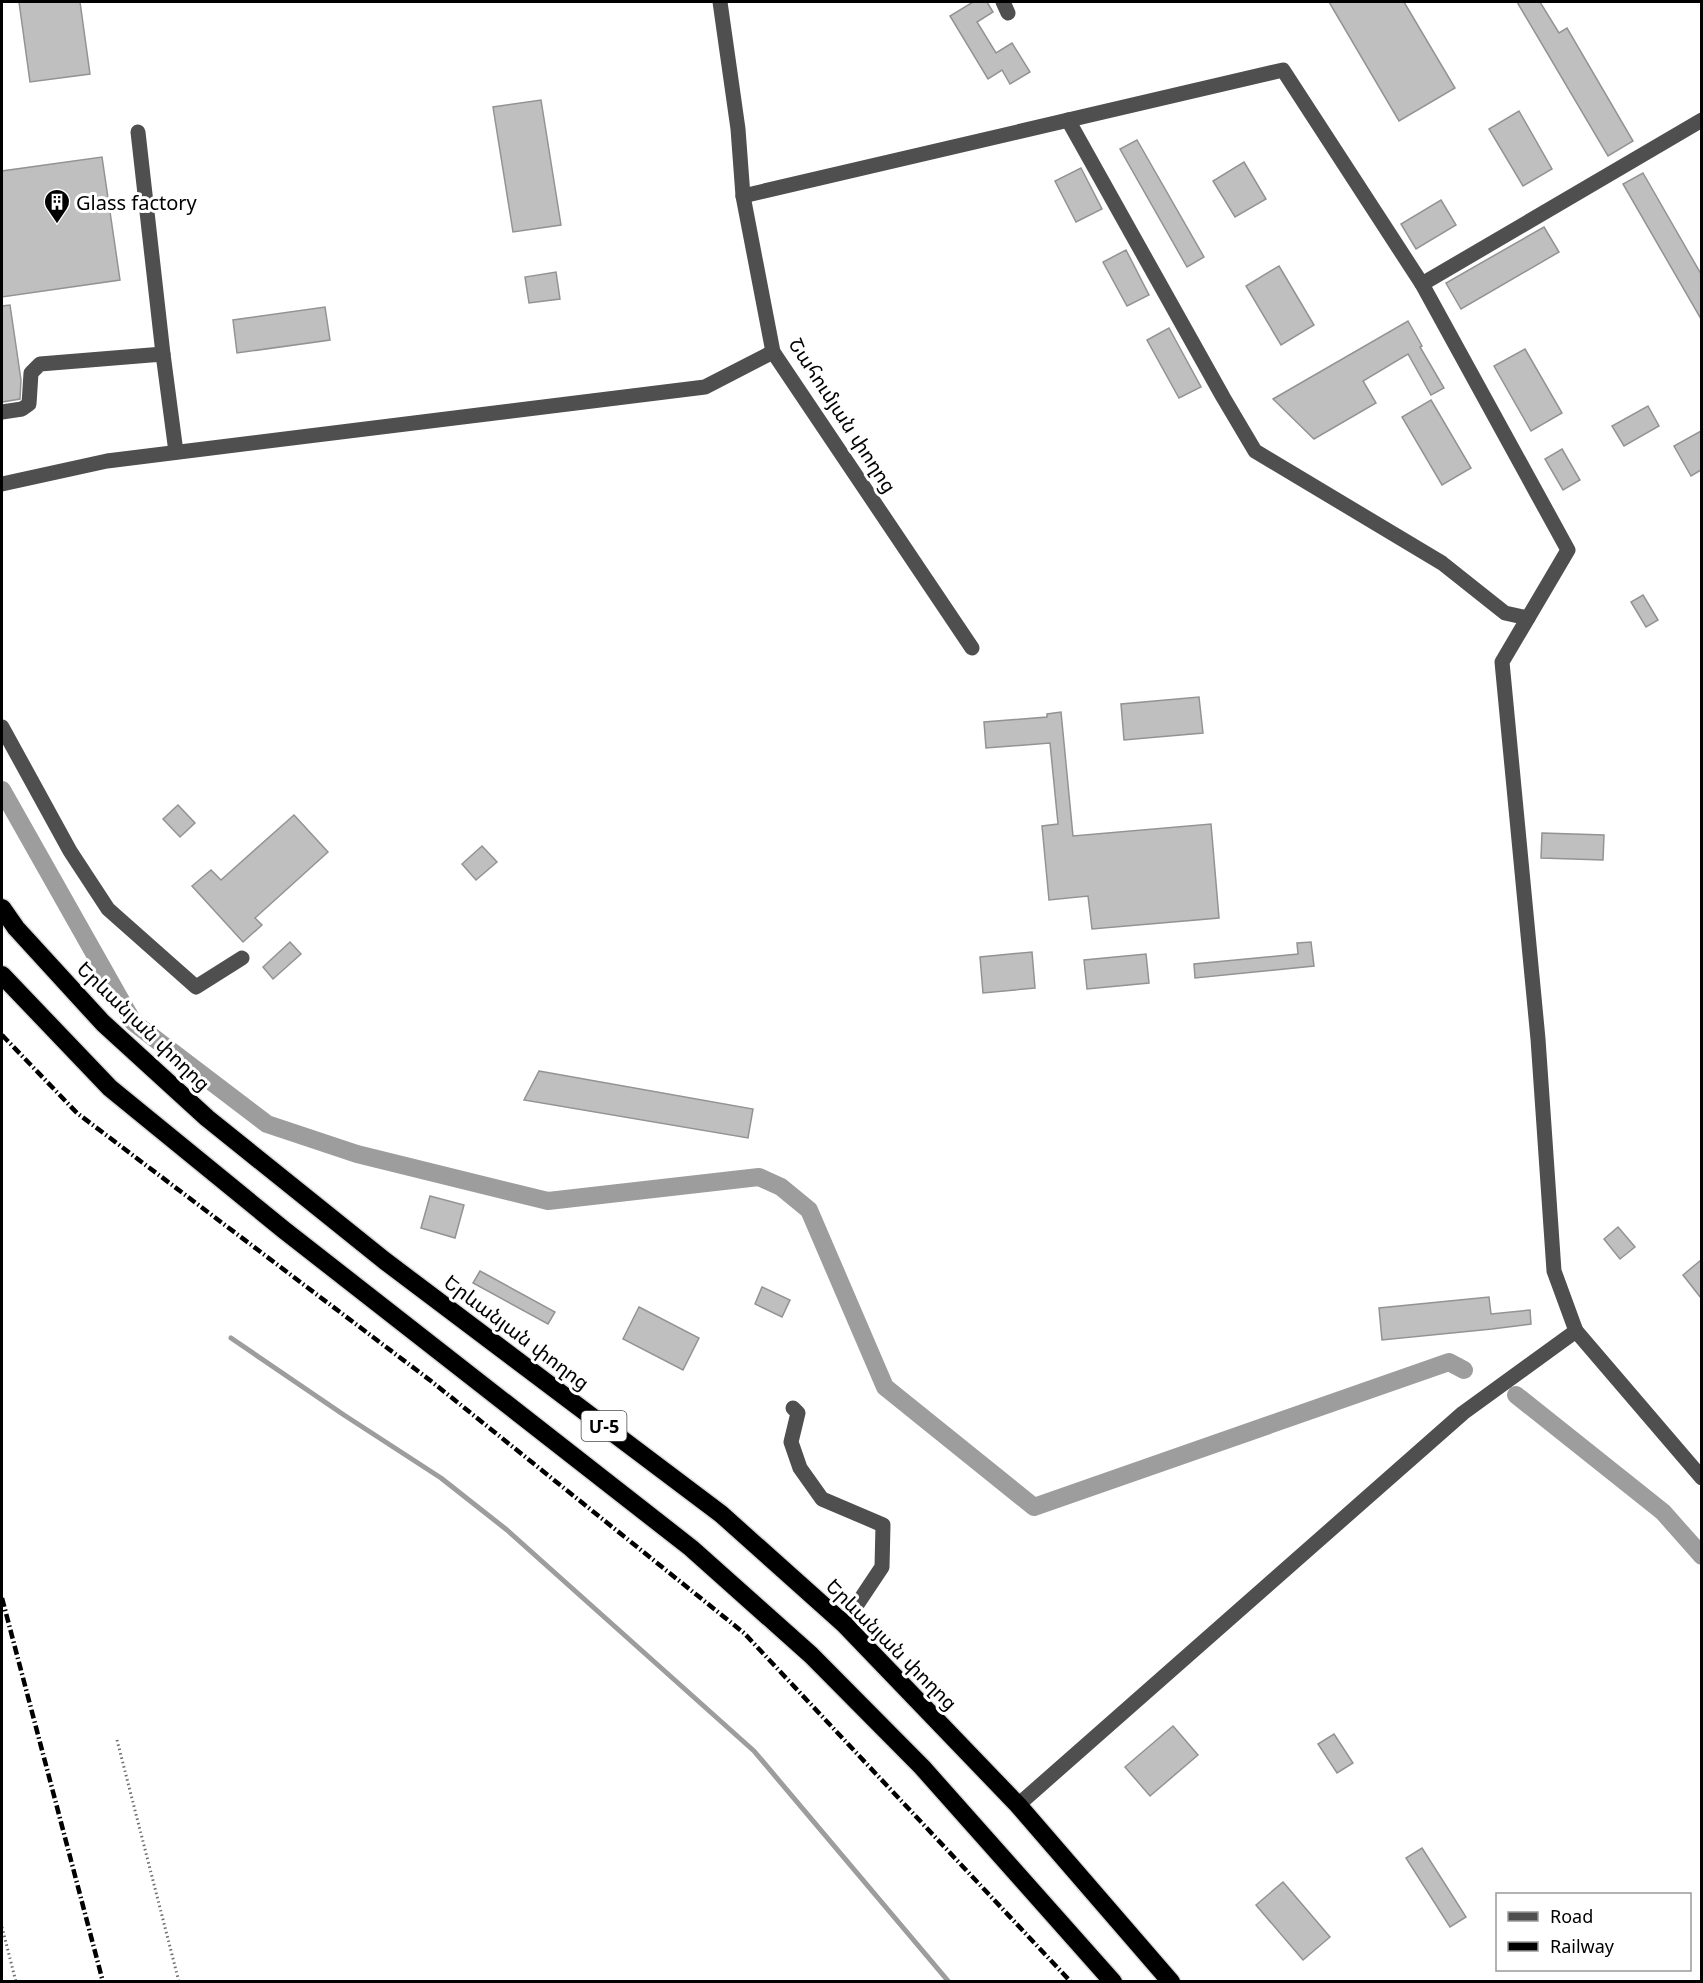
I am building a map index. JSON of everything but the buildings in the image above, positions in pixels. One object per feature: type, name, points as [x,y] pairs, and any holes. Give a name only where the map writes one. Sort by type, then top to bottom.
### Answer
[{"type":"highway","name":"Երևանյան փողոց","points":[[2,908],[16,928],[103,1023],[207,1118],[385,1261],[721,1514],[844,1624],[1018,1806],[1171,1982]]},
{"type":"highway","name":"Մ-5","points":[[2,975],[110,1088],[284,1230],[691,1548],[811,1655],[922,1767],[1113,1982]]},
{"type":"street","name":"Շահումյան փողոց","points":[[720,2],[738,129],[743,195],[773,352],[972,648]]},
{"type":"street","points":[[743,195],[1283,70],[1422,284],[1568,550],[1502,662],[1538,1039],[1554,1271],[1576,1331],[1701,1478]]},
{"type":"street","points":[[1068,120],[1255,451],[1442,563],[1505,613],[1528,618]]},
{"type":"street","points":[[1422,284],[1701,120]]},
{"type":"street","points":[[138,132],[176,452]]},
{"type":"street","points":[[2,484],[107,461],[705,387],[773,352]]},
{"type":"street","points":[[2,412],[22,409],[29,404],[31,373],[40,364],[163,354]]},
{"type":"street","points":[[2,727],[70,851],[108,909],[196,987],[242,958]]},
{"type":"street","points":[[1018,1806],[1463,1413],[1576,1331]]},
{"type":"street","points":[[793,1408],[798,1413],[791,1442],[800,1468],[822,1499],[884,1525],[882,1567],[844,1624]]},
{"type":"path","points":[[117,1740],[179,1982]]},
{"type":"path","points":[[2,1928],[16,1982]]},
{"type":"waterway","points":[[2,790],[133,1022],[267,1124],[357,1154],[548,1201],[759,1177],[781,1187],[809,1210],[885,1387],[1034,1507],[1449,1362],[1464,1370]]},
{"type":"waterway","points":[[231,1338],[441,1478],[507,1530],[754,1751],[949,1982]]},
{"type":"waterway","points":[[1516,1395],[1663,1512],[1702,1556]]},
{"type":"railway","points":[[2,1035],[77,1113],[431,1381],[744,1633],[1071,1982]]},
{"type":"railway","points":[[2,1598],[103,1982]]},
{"type":"place","name":"Glass factory","points":[[57,225]]}]
